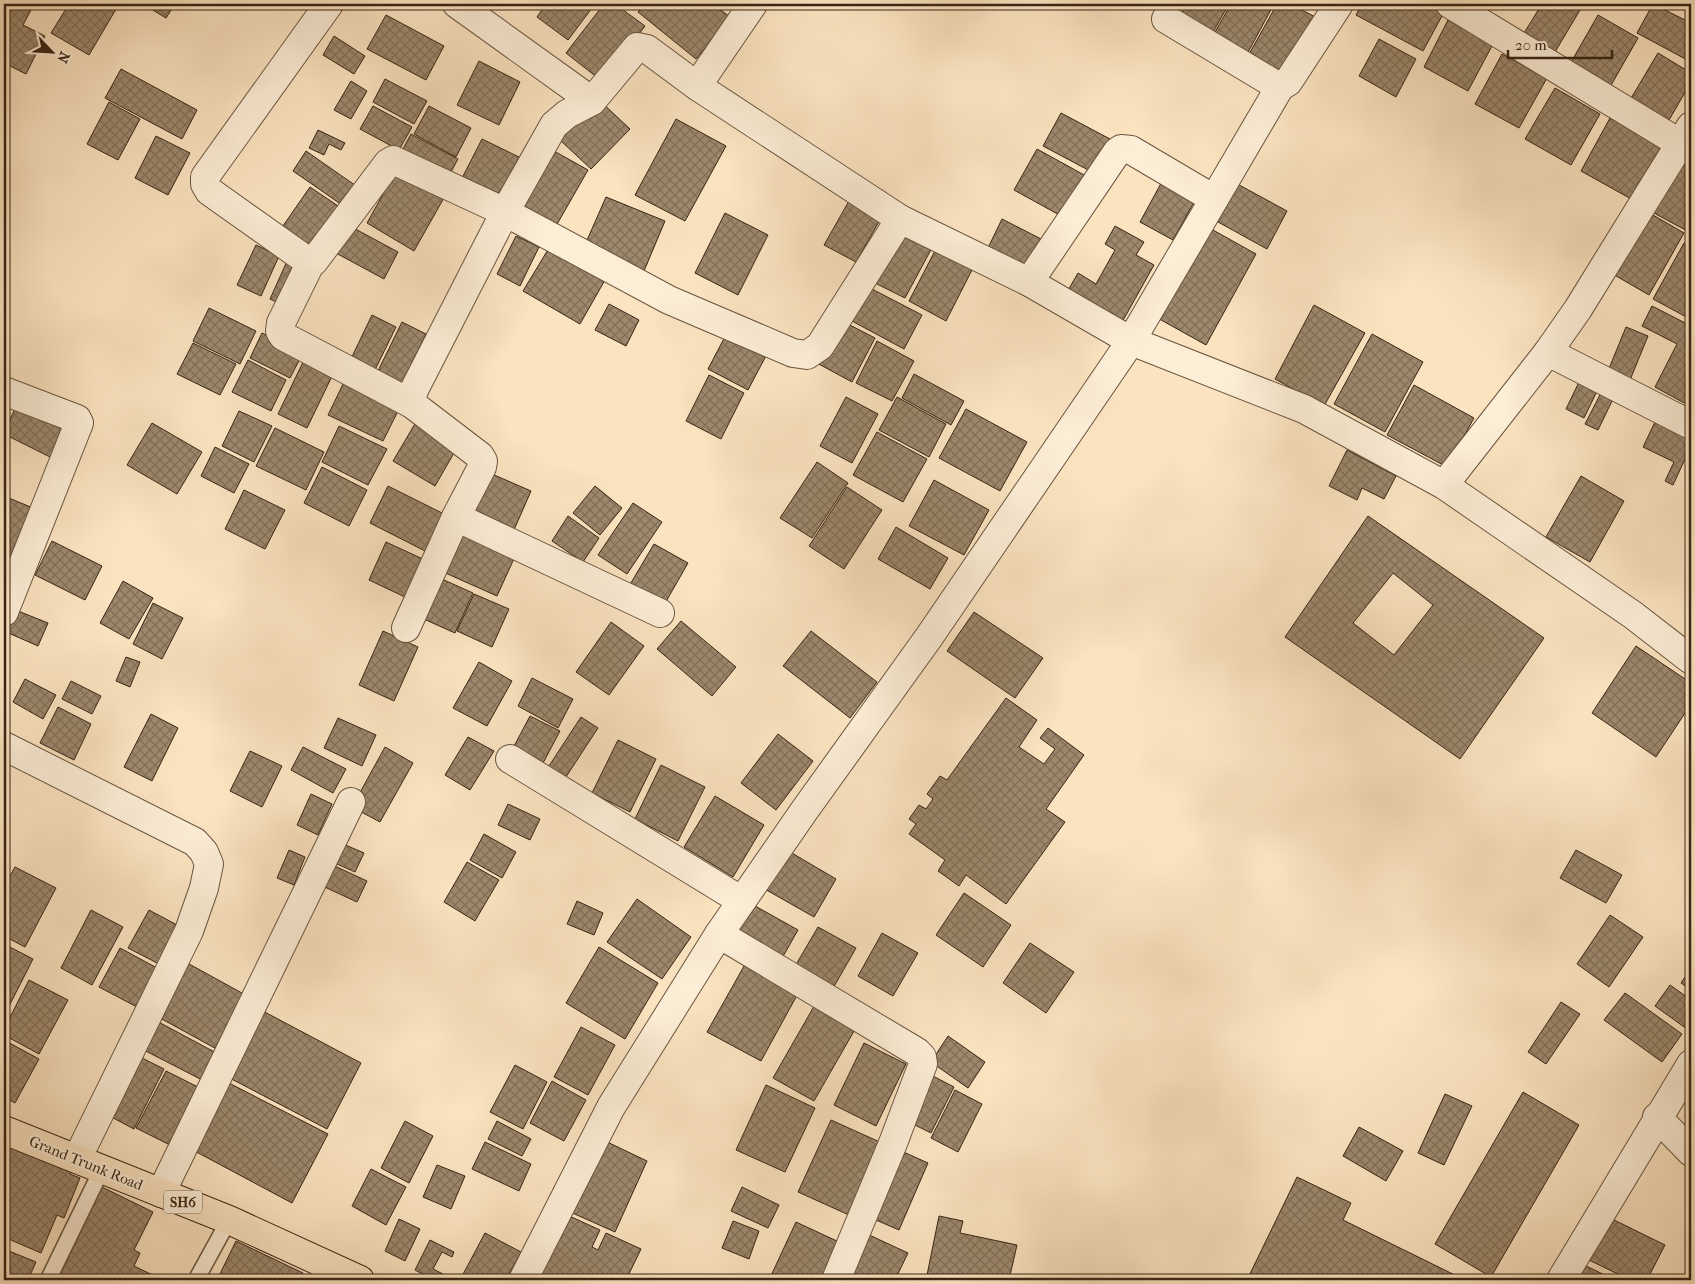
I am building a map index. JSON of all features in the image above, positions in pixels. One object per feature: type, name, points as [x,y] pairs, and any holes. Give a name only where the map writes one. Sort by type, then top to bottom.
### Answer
[{"type":"main road","name":"Grand Trunk Road","points":[[4,1130],[229,1220],[360,1280]]},
{"type":"street","points":[[311,262],[209,191],[205,184],[205,177],[328,4]]},
{"type":"street","points":[[457,4],[592,101]]},
{"type":"street","points":[[697,86],[753,4]]},
{"type":"street","points":[[1166,19],[1276,85],[1281,85],[1288,82],[1339,4]]},
{"type":"street","points":[[1444,485],[1548,352],[1578,309],[1686,135],[1450,4]]},
{"type":"street","points":[[412,404],[413,392],[505,212],[554,125],[567,114],[592,101],[637,47],[647,48],[697,86],[900,219],[1029,282],[1131,341],[1304,410],[1444,485],[1633,615],[1691,660]]},
{"type":"street","points":[[523,1280],[611,1108],[719,934],[804,811],[929,637],[1131,341],[1281,85]]},
{"type":"street","points":[[1029,282],[1117,152],[1121,149],[1131,150],[1214,199]]},
{"type":"street","points":[[406,628],[456,517],[482,467],[483,461],[480,456],[412,404],[283,336],[280,331],[280,323],[311,262],[314,261],[388,162],[393,160],[505,212],[669,300],[793,353],[807,355],[820,346],[900,219]]},
{"type":"street","points":[[1548,352],[1691,425]]},
{"type":"street","points":[[4,391],[72,417],[79,423],[4,612]]},
{"type":"street","points":[[456,517],[660,613]]},
{"type":"street","points":[[4,746],[195,842],[204,852],[209,864],[204,888],[189,931],[77,1159]]},
{"type":"street","points":[[510,759],[742,901]]},
{"type":"street","points":[[161,1193],[351,802]]},
{"type":"street","points":[[719,934],[917,1052],[923,1059],[923,1064],[893,1143],[836,1280]]},
{"type":"street","points":[[1560,1280],[1691,1064]]},
{"type":"street","points":[[1658,1117],[1691,1152]]},
{"type":"lane","points":[[48,1280],[102,1169]]},
{"type":"lane","points":[[196,1280],[229,1220]]},
{"type":"building","points":[[4,4],[34,4],[23,25],[45,36],[26,74],[4,63]]},
{"type":"building","points":[[69,4],[119,4],[89,55],[51,33]]},
{"type":"building","points":[[143,4],[175,4],[166,18]]},
{"type":"building","points":[[546,4],[595,4],[568,40],[537,17]]},
{"type":"building","points":[[604,4],[615,4],[645,26],[603,82],[566,53]]},
{"type":"building","points":[[645,4],[713,4],[730,17],[696,59],[638,12]]},
{"type":"building","points":[[1153,4],[1179,4],[1173,15]]},
{"type":"building","points":[[1187,4],[1229,4],[1208,41],[1176,23]]},
{"type":"building","points":[[1231,4],[1274,4],[1245,58],[1211,39]]},
{"type":"building","points":[[1277,4],[1291,4],[1317,18],[1284,76],[1248,56]]},
{"type":"building","points":[[1362,4],[1425,4],[1443,14],[1423,51],[1356,15]]},
{"type":"building","points":[[1542,4],[1583,5],[1552,57],[1521,38]]},
{"type":"building","points":[[1653,4],[1691,23],[1691,62],[1637,33]]},
{"type":"building","points":[[386,15],[444,46],[426,80],[367,49]]},
{"type":"building","points":[[1598,15],[1638,38],[1606,94],[1566,71]]},
{"type":"building","points":[[1448,20],[1493,44],[1468,91],[1424,67]]},
{"type":"building","points":[[334,36],[365,56],[354,74],[323,55]]},
{"type":"building","points":[[1379,39],[1416,59],[1396,97],[1359,76]]},
{"type":"building","points":[[1658,53],[1691,73],[1691,82],[1665,127],[1627,105]]},
{"type":"building","points":[[1502,54],[1547,78],[1519,128],[1475,104]]},
{"type":"building","points":[[479,61],[520,82],[499,125],[457,105]]},
{"type":"building","points":[[121,69],[197,110],[182,139],[105,98]]},
{"type":"building","points":[[385,79],[427,101],[414,124],[373,102]]},
{"type":"building","points":[[351,81],[367,91],[351,119],[334,110]]},
{"type":"building","points":[[1555,88],[1600,114],[1571,165],[1525,139]]},
{"type":"building","points":[[599,100],[630,129],[591,169],[560,140]]},
{"type":"building","points":[[109,102],[140,119],[118,160],[87,144]]},
{"type":"building","points":[[373,106],[412,127],[399,150],[360,129]]},
{"type":"building","points":[[429,106],[471,128],[456,157],[414,134]]},
{"type":"building","points":[[1061,113],[1110,139],[1092,172],[1043,146]]},
{"type":"building","points":[[1610,118],[1662,147],[1633,200],[1581,171]]},
{"type":"building","points":[[676,119],[726,146],[685,221],[635,195]]},
{"type":"building","points":[[318,130],[345,143],[341,150],[329,144],[324,155],[309,148]]},
{"type":"building","points":[[411,134],[458,159],[445,183],[398,158]]},
{"type":"building","points":[[156,136],[190,153],[168,195],[135,178]]},
{"type":"building","points":[[482,139],[519,157],[497,202],[459,184]]},
{"type":"building","points":[[545,146],[588,170],[552,233],[510,210]]},
{"type":"building","points":[[1691,146],[1691,233],[1654,213]]},
{"type":"building","points":[[1037,149],[1086,176],[1063,217],[1014,190]]},
{"type":"building","points":[[306,151],[359,188],[345,207],[293,171]]},
{"type":"building","points":[[397,169],[445,196],[414,251],[367,223]]},
{"type":"building","points":[[1165,176],[1198,195],[1173,240],[1140,222]]},
{"type":"building","points":[[1230,180],[1287,211],[1267,249],[1209,217]]},
{"type":"building","points":[[310,187],[341,208],[307,257],[276,236]]},
{"type":"building","points":[[606,197],[665,221],[644,271],[584,247]]},
{"type":"building","points":[[849,201],[881,218],[856,262],[824,245]]},
{"type":"building","points":[[1646,211],[1684,233],[1649,295],[1611,273]]},
{"type":"building","points":[[725,213],[768,235],[738,295],[695,273]]},
{"type":"building","points":[[1002,219],[1045,241],[1028,273],[986,252]]},
{"type":"building","points":[[348,225],[398,252],[384,279],[334,252]]},
{"type":"building","points":[[898,225],[934,244],[905,298],[869,280]]},
{"type":"building","points":[[1204,225],[1256,254],[1206,345],[1154,316]]},
{"type":"building","points":[[1115,226],[1144,242],[1136,255],[1154,265],[1121,324],[1066,294],[1078,273],[1096,284],[1115,250],[1105,244]]},
{"type":"building","points":[[516,236],[539,247],[520,286],[497,274]]},
{"type":"building","points":[[1684,243],[1691,247],[1690,319],[1653,299]]},
{"type":"building","points":[[256,245],[279,256],[261,296],[237,285]]},
{"type":"building","points":[[937,247],[974,266],[946,321],[909,301]]},
{"type":"building","points":[[549,248],[605,280],[580,324],[523,291]]},
{"type":"building","points":[[288,259],[303,265],[285,306],[270,299]]},
{"type":"building","points":[[870,288],[922,315],[904,349],[852,321]]},
{"type":"building","points":[[609,304],[639,320],[626,346],[595,330]]},
{"type":"building","points":[[1314,305],[1365,333],[1324,406],[1275,379]]},
{"type":"building","points":[[1652,306],[1691,326],[1691,394],[1686,404],[1655,387],[1677,344],[1642,326]]},
{"type":"building","points":[[209,308],[256,331],[240,364],[193,341]]},
{"type":"building","points":[[372,315],[396,327],[372,376],[348,365]]},
{"type":"building","points":[[838,319],[875,338],[852,382],[815,362]]},
{"type":"building","points":[[402,322],[426,334],[400,387],[376,375]]},
{"type":"building","points":[[1626,327],[1648,336],[1630,380],[1608,371]]},
{"type":"building","points":[[728,331],[768,352],[748,390],[708,369]]},
{"type":"building","points":[[262,333],[303,353],[290,378],[250,358]]},
{"type":"building","points":[[1372,334],[1423,362],[1385,432],[1334,404]]},
{"type":"building","points":[[877,341],[914,361],[892,401],[856,383]]},
{"type":"building","points":[[193,343],[236,364],[220,395],[177,374]]},
{"type":"building","points":[[306,356],[335,370],[307,428],[278,414]]},
{"type":"building","points":[[248,360],[286,380],[271,411],[232,392]]},
{"type":"building","points":[[914,374],[964,401],[951,425],[902,398]]},
{"type":"building","points":[[709,375],[744,393],[721,439],[686,421]]},
{"type":"building","points":[[346,378],[401,405],[383,441],[328,415]]},
{"type":"building","points":[[1581,378],[1599,387],[1584,418],[1566,409]]},
{"type":"building","points":[[1414,385],[1474,418],[1447,467],[1387,435]]},
{"type":"building","points":[[1601,393],[1613,399],[1598,430],[1585,424]]},
{"type":"building","points":[[846,397],[878,414],[852,463],[820,446]]},
{"type":"building","points":[[897,397],[946,424],[929,457],[879,430]]},
{"type":"building","points":[[18,401],[68,425],[52,458],[4,434]]},
{"type":"building","points":[[966,409],[1027,442],[1000,491],[939,458]]},
{"type":"building","points":[[239,411],[272,426],[254,462],[222,446]]},
{"type":"building","points":[[416,422],[458,446],[435,486],[393,461]]},
{"type":"building","points":[[1655,422],[1691,439],[1691,446],[1673,485],[1665,481],[1674,462],[1643,447]]},
{"type":"building","points":[[152,423],[202,452],[177,494],[127,465]]},
{"type":"building","points":[[339,426],[387,449],[368,485],[322,462]]},
{"type":"building","points":[[275,428],[324,452],[306,490],[256,466]]},
{"type":"building","points":[[877,432],[927,459],[903,502],[853,475]]},
{"type":"building","points":[[215,447],[249,464],[234,493],[201,476]]},
{"type":"building","points":[[1347,450],[1396,476],[1384,499],[1362,488],[1357,500],[1329,486]]},
{"type":"building","points":[[817,462],[848,483],[812,538],[780,518]]},
{"type":"building","points":[[322,467],[367,490],[349,526],[304,503]]},
{"type":"building","points":[[485,471],[531,491],[510,539],[464,519]]},
{"type":"building","points":[[1581,476],[1624,501],[1590,562],[1546,537]]},
{"type":"building","points":[[934,480],[989,510],[964,555],[909,526]]},
{"type":"building","points":[[388,486],[444,514],[425,551],[370,523]]},
{"type":"building","points":[[595,486],[622,508],[600,535],[573,513]]},
{"type":"building","points":[[847,487],[882,510],[844,569],[809,546]]},
{"type":"building","points":[[244,490],[285,510],[265,549],[225,529]]},
{"type":"building","points":[[4,496],[33,508],[9,563],[4,560]]},
{"type":"building","points":[[633,503],[662,522],[627,574],[598,555]]},
{"type":"building","points":[[568,516],[599,538],[583,562],[552,541]]},
{"type":"building","points":[[1368,516],[1544,638],[1460,759],[1285,637]],"holes":[[[1393,573],[1433,605],[1394,655],[1353,623]]]},
{"type":"building","points":[[461,527],[517,552],[497,596],[441,571]]},
{"type":"building","points":[[896,527],[948,558],[930,589],[878,559]]},
{"type":"building","points":[[52,541],[102,566],[85,600],[35,575]]},
{"type":"building","points":[[386,542],[425,560],[407,598],[369,580]]},
{"type":"building","points":[[654,544],[688,563],[660,612],[625,593]]},
{"type":"building","points":[[435,576],[473,593],[455,633],[417,616]]},
{"type":"building","points":[[123,581],[153,598],[129,639],[100,623]]},
{"type":"building","points":[[474,594],[509,609],[492,647],[457,631]]},
{"type":"building","points":[[153,603],[183,618],[162,659],[133,644]]},
{"type":"building","points":[[13,609],[48,623],[38,646],[4,631]]},
{"type":"building","points":[[974,612],[1043,658],[1015,698],[947,651]]},
{"type":"building","points":[[681,621],[736,667],[712,696],[657,649]]},
{"type":"building","points":[[611,622],[644,646],[609,695],[576,672]]},
{"type":"building","points":[[383,631],[418,647],[394,701],[359,685]]},
{"type":"building","points":[[811,631],[877,682],[850,718],[783,666]]},
{"type":"building","points":[[1636,646],[1691,683],[1691,704],[1656,757],[1592,713]]},
{"type":"building","points":[[126,657],[140,662],[130,687],[116,681]]},
{"type":"building","points":[[479,662],[512,681],[487,726],[453,708]]},
{"type":"building","points":[[532,678],[573,699],[558,728],[518,706]]},
{"type":"building","points":[[25,679],[56,695],[43,719],[13,702]]},
{"type":"building","points":[[71,681],[101,696],[92,714],[62,699]]},
{"type":"building","points":[[1006,698],[1037,720],[1019,747],[1044,764],[1055,749],[1040,738],[1048,728],[1084,755],[1046,809],[1065,822],[1006,904],[966,875],[959,886],[938,871],[945,860],[909,834],[916,824],[909,819],[919,805],[926,809],[933,799],[927,794],[940,776],[947,780]]},
{"type":"building","points":[[58,707],[91,724],[74,760],[40,743]]},
{"type":"building","points":[[151,714],[178,728],[152,781],[124,767]]},
{"type":"building","points":[[530,716],[560,731],[542,765],[512,750]]},
{"type":"building","points":[[581,717],[598,728],[564,780],[547,769]]},
{"type":"building","points":[[338,718],[376,735],[362,766],[324,748]]},
{"type":"building","points":[[778,734],[813,761],[776,810],[741,783]]},
{"type":"building","points":[[468,737],[494,751],[470,790],[445,775]]},
{"type":"building","points":[[618,740],[656,759],[630,812],[592,793]]},
{"type":"building","points":[[303,747],[346,769],[333,793],[291,770]]},
{"type":"building","points":[[385,747],[413,763],[380,822],[352,807]]},
{"type":"building","points":[[250,751],[282,766],[262,807],[230,791]]},
{"type":"building","points":[[661,765],[705,787],[678,841],[635,819]]},
{"type":"building","points":[[311,794],[332,804],[318,835],[297,825]]},
{"type":"building","points":[[715,796],[764,825],[733,877],[684,847]]},
{"type":"building","points":[[508,804],[540,819],[530,840],[498,825]]},
{"type":"building","points":[[484,834],[516,852],[502,878],[470,860]]},
{"type":"building","points":[[334,840],[364,853],[355,872],[326,859]]},
{"type":"building","points":[[785,849],[836,879],[814,917],[763,888]]},
{"type":"building","points":[[289,850],[305,857],[294,885],[277,878]]},
{"type":"building","points":[[1576,850],[1622,875],[1606,903],[1560,878]]},
{"type":"building","points":[[326,862],[367,881],[357,902],[316,883]]},
{"type":"building","points":[[467,862],[499,880],[475,921],[444,902]]},
{"type":"building","points":[[15,867],[56,888],[25,947],[4,936],[4,887]]},
{"type":"building","points":[[964,893],[1011,925],[983,967],[936,935]]},
{"type":"building","points":[[637,899],[691,937],[662,979],[607,942]]},
{"type":"building","points":[[577,901],[603,913],[594,935],[567,924]]},
{"type":"building","points":[[748,902],[798,930],[781,960],[731,932]]},
{"type":"building","points":[[91,910],[123,927],[92,985],[61,968]]},
{"type":"building","points":[[149,910],[179,926],[159,964],[128,948]]},
{"type":"building","points":[[1610,915],[1643,937],[1609,987],[1577,964]]},
{"type":"building","points":[[818,927],[856,948],[832,990],[794,968]]},
{"type":"building","points":[[882,933],[918,953],[893,996],[858,976]]},
{"type":"building","points":[[1030,943],[1074,972],[1046,1013],[1003,983]]},
{"type":"building","points":[[4,944],[33,959],[4,1016]]},
{"type":"building","points":[[599,947],[658,983],[625,1039],[566,1003]]},
{"type":"building","points":[[120,948],[157,968],[137,1007],[99,987]]},
{"type":"building","points":[[180,959],[251,998],[222,1052],[151,1013]]},
{"type":"building","points":[[748,959],[801,988],[761,1061],[707,1032]]},
{"type":"building","points":[[1691,968],[1691,990],[1681,983]]},
{"type":"building","points":[[29,980],[68,1000],[39,1054],[4,1035],[4,1029]]},
{"type":"building","points":[[1670,985],[1691,1000],[1691,1023],[1687,1029],[1655,1006]]},
{"type":"building","points":[[1625,993],[1682,1034],[1662,1062],[1604,1020]]},
{"type":"building","points":[[817,1001],[858,1024],[814,1101],[773,1078]]},
{"type":"building","points":[[1561,1002],[1580,1014],[1546,1064],[1528,1052]]},
{"type":"building","points":[[259,1009],[361,1063],[327,1129],[224,1075]]},
{"type":"building","points":[[151,1018],[222,1056],[208,1083],[136,1046]]},
{"type":"building","points":[[581,1027],[615,1045],[588,1095],[554,1077]]},
{"type":"building","points":[[948,1036],[985,1062],[968,1088],[931,1062]]},
{"type":"building","points":[[4,1040],[39,1059],[15,1103],[4,1097]]},
{"type":"building","points":[[864,1043],[906,1064],[876,1126],[834,1105]]},
{"type":"building","points":[[132,1053],[164,1069],[134,1129],[102,1112]]},
{"type":"building","points":[[515,1065],[547,1082],[523,1129],[490,1112]]},
{"type":"building","points":[[166,1071],[202,1089],[172,1146],[136,1128]]},
{"type":"building","points":[[931,1075],[954,1087],[931,1133],[907,1121]]},
{"type":"building","points":[[225,1081],[328,1134],[292,1203],[189,1148]]},
{"type":"building","points":[[552,1081],[586,1100],[564,1141],[530,1123]]},
{"type":"building","points":[[766,1085],[815,1108],[785,1172],[736,1150]]},
{"type":"building","points":[[955,1090],[982,1104],[958,1152],[931,1138]]},
{"type":"building","points":[[1523,1092],[1579,1125],[1491,1277],[1435,1244]]},
{"type":"building","points":[[1445,1094],[1472,1106],[1444,1165],[1418,1153]]},
{"type":"building","points":[[831,1120],[882,1143],[849,1215],[798,1192]]},
{"type":"building","points":[[405,1121],[433,1136],[409,1183],[381,1168]]},
{"type":"building","points":[[497,1121],[531,1139],[522,1156],[488,1139]]},
{"type":"building","points":[[1359,1127],[1403,1151],[1386,1181],[1343,1156]]},
{"type":"building","points":[[601,1139],[647,1161],[615,1232],[568,1211]]},
{"type":"building","points":[[4,1141],[73,1166],[70,1174],[80,1178],[64,1218],[57,1215],[41,1253],[4,1237]]},
{"type":"building","points":[[485,1142],[531,1164],[519,1191],[472,1169]]},
{"type":"building","points":[[899,1150],[928,1163],[899,1230],[869,1217]]},
{"type":"building","points":[[437,1165],[465,1176],[451,1209],[423,1197]]},
{"type":"building","points":[[371,1169],[406,1187],[386,1225],[352,1206]]},
{"type":"building","points":[[1297,1177],[1351,1203],[1343,1220],[1465,1280],[1369,1280],[1358,1275],[1355,1280],[1247,1280]]},
{"type":"building","points":[[102,1187],[153,1212],[134,1250],[140,1253],[134,1266],[163,1280],[66,1280],[59,1277]]},
{"type":"building","points":[[742,1187],[779,1205],[768,1228],[731,1211]]},
{"type":"building","points":[[567,1215],[600,1230],[592,1247],[598,1250],[606,1233],[641,1249],[626,1280],[589,1280],[585,1278],[584,1280],[537,1280]]},
{"type":"building","points":[[939,1216],[963,1221],[960,1233],[1017,1245],[1009,1280],[926,1280]]},
{"type":"building","points":[[1608,1217],[1665,1245],[1647,1280],[1630,1280],[1587,1259]]},
{"type":"building","points":[[399,1219],[420,1229],[405,1261],[385,1251]]},
{"type":"building","points":[[733,1221],[759,1231],[749,1259],[722,1248]]},
{"type":"building","points":[[796,1222],[839,1242],[822,1280],[769,1280]]},
{"type":"building","points":[[485,1233],[521,1252],[506,1280],[460,1280]]},
{"type":"building","points":[[867,1234],[908,1253],[895,1280],[846,1280]]},
{"type":"building","points":[[430,1240],[454,1252],[452,1257],[442,1252],[433,1269],[443,1274],[440,1280],[434,1280],[415,1270]]},
{"type":"building","points":[[236,1241],[303,1273],[299,1280],[217,1280]]},
{"type":"building","points":[[4,1249],[36,1262],[28,1280],[4,1280]]},
{"type":"building","points":[[1580,1263],[1615,1280],[1572,1280]]}]
